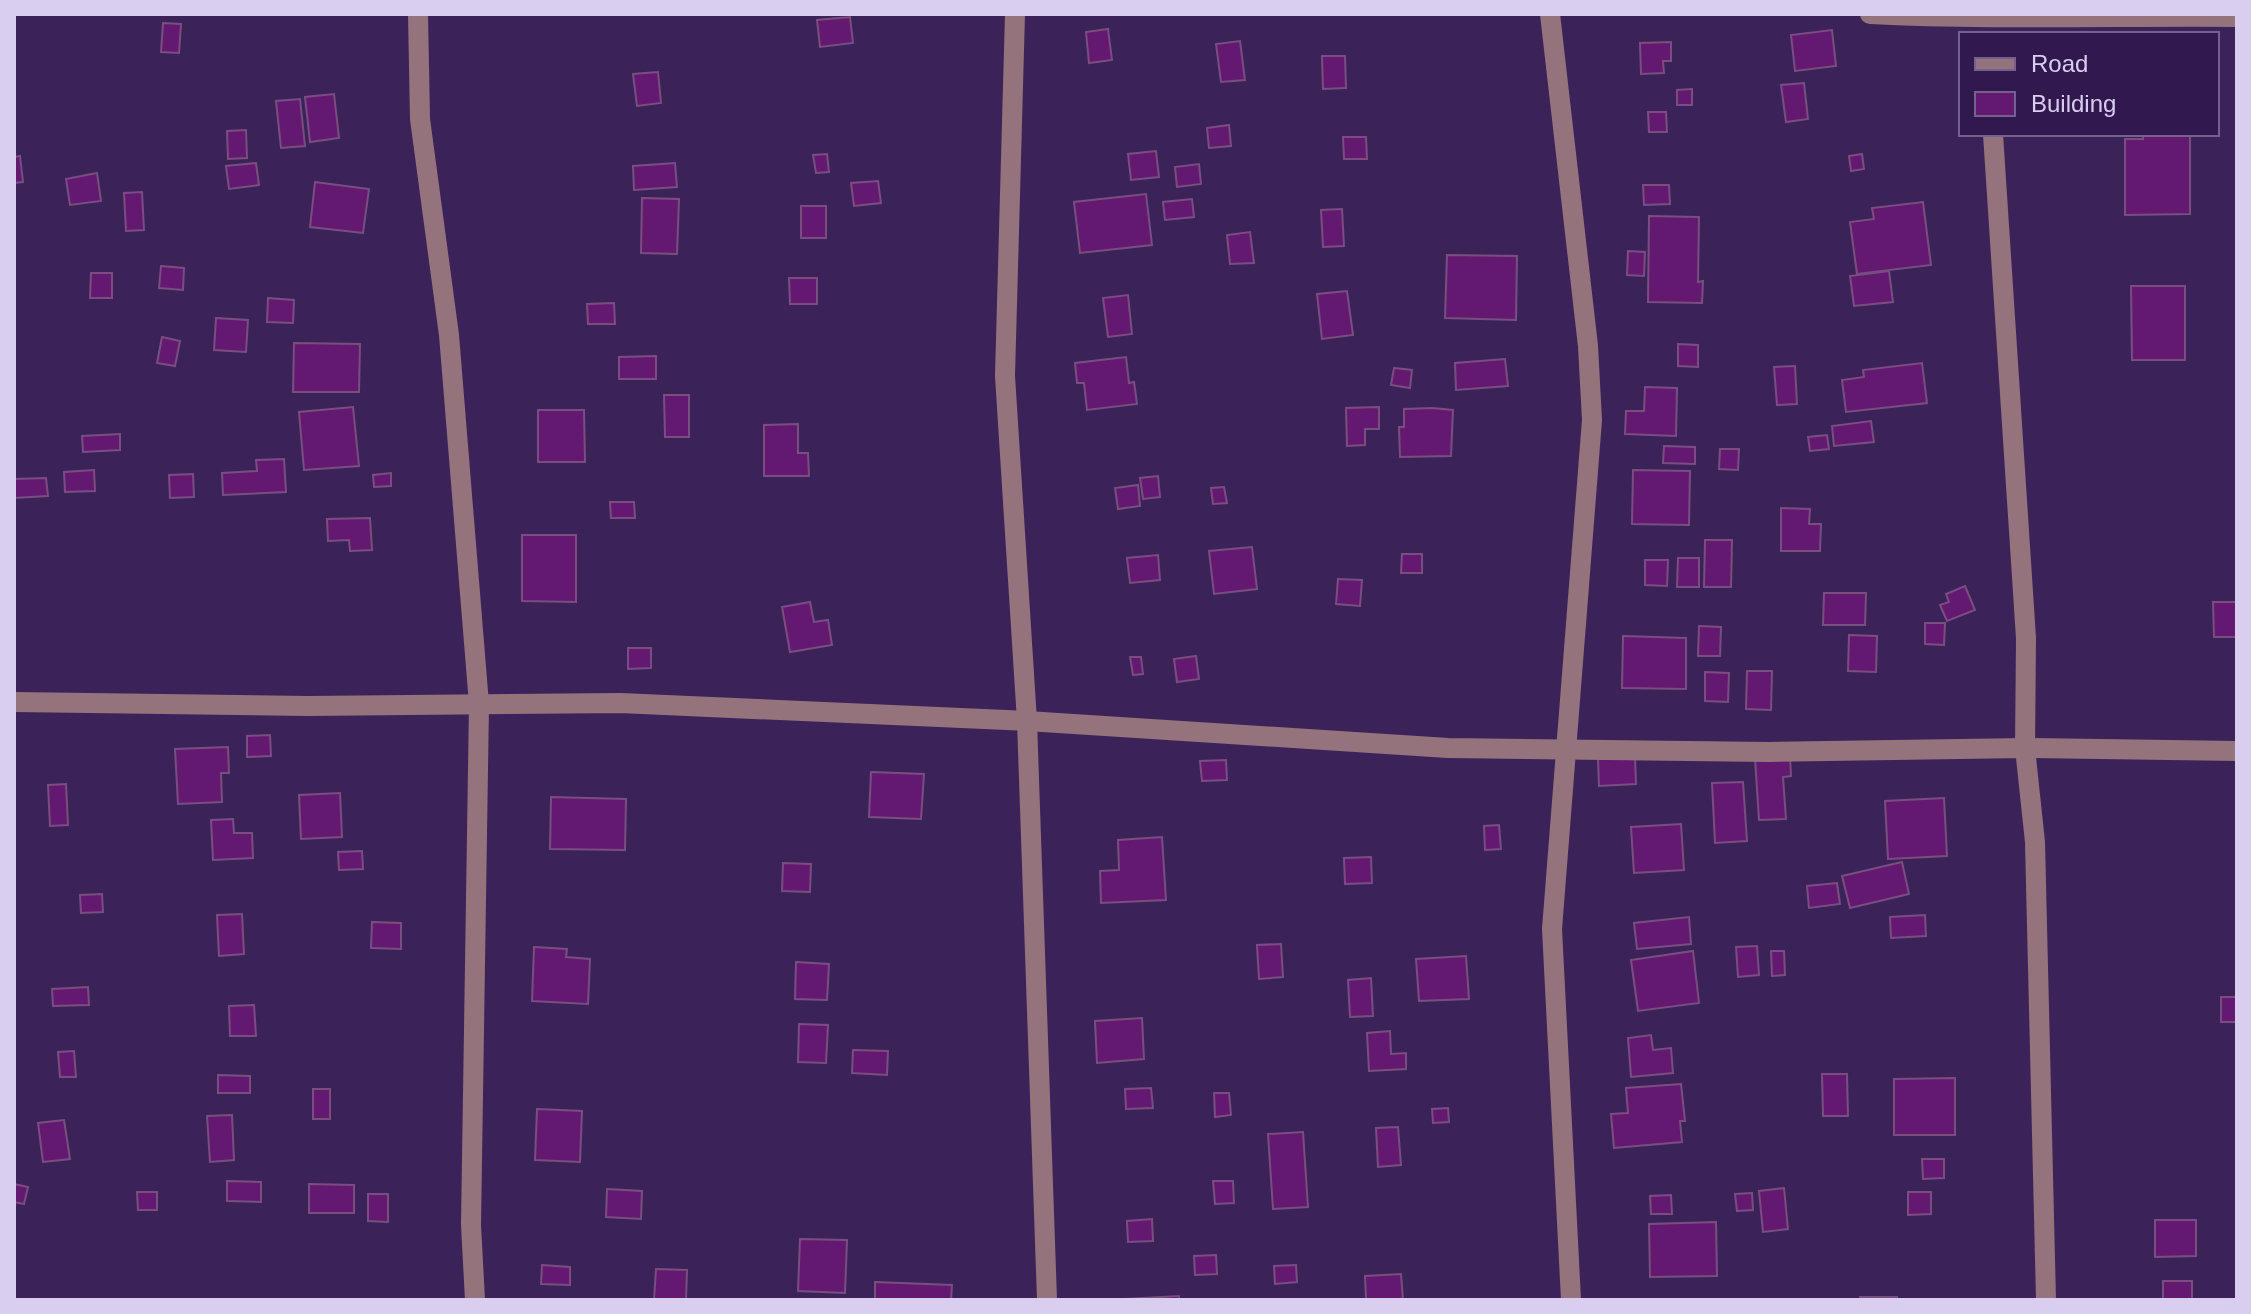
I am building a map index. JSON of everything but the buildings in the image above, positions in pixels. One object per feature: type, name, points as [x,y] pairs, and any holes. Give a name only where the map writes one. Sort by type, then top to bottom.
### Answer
[{"type":"street","points":[[418,14],[420,119],[449,335],[479,704],[471,1225],[475,1300]]},
{"type":"street","points":[[1015,14],[1005,376],[1027,721],[1047,1300]]},
{"type":"street","points":[[1550,14],[1588,346],[1592,420],[1552,929],[1571,1300]]},
{"type":"street","points":[[1870,14],[1962,22],[2077,15],[2237,17]]},
{"type":"street","points":[[1993,136],[2026,638],[2025,748],[2035,842],[2046,1300]]},
{"type":"street","points":[[14,702],[307,706],[620,703],[1027,721],[1448,748],[1769,752],[2025,748],[2237,751]]}]
